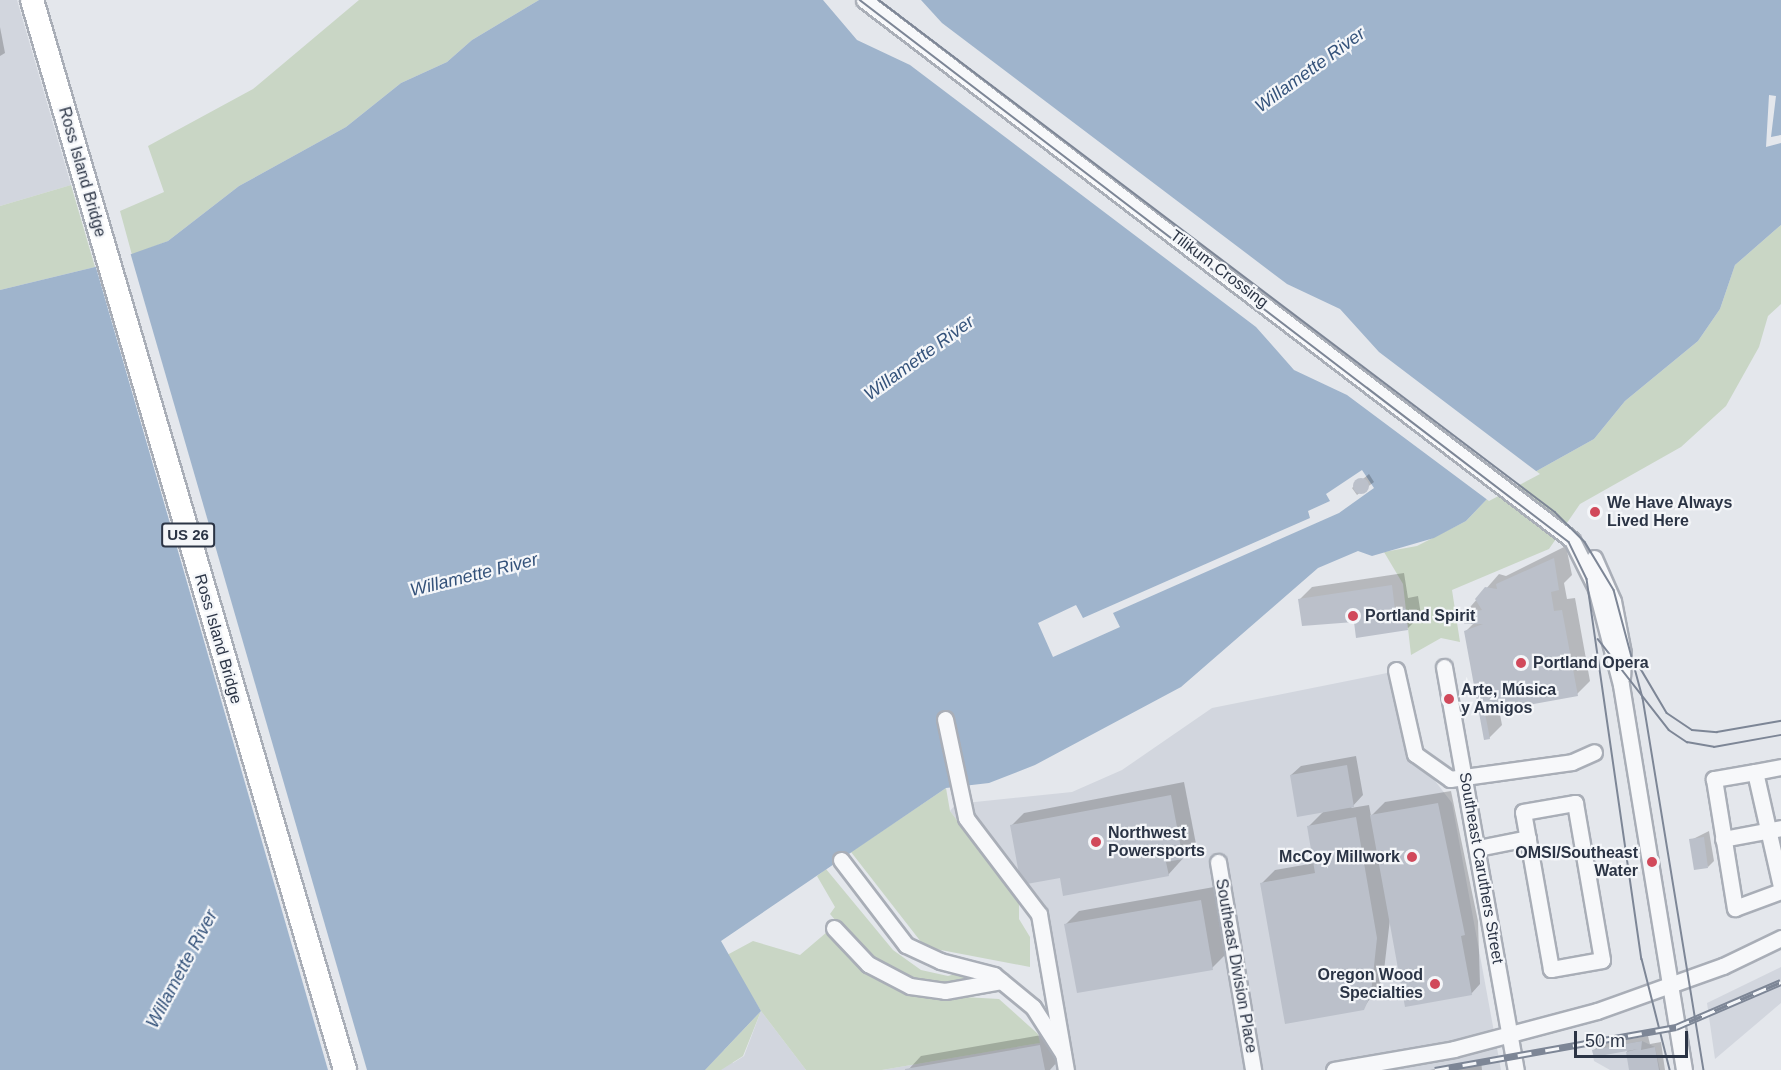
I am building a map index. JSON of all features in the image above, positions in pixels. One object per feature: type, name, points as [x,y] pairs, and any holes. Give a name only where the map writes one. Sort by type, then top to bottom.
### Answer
[{"type":"highway","name":"Ross Island Bridge","points":[[32,0],[345,1070]]},
{"type":"street","name":"Tilikum Crossing","points":[[864,0],[1574,538]]},
{"type":"street","name":"Tilikum Crossing","points":[[874,0],[1574,538]]},
{"type":"street","points":[[1574,538],[1594,558],[1613,600],[1623,653],[1621,685],[1684,1070]]},
{"type":"street","name":"Southeast Caruthers Street","points":[[1444,667],[1516,1070]]},
{"type":"street","points":[[1396,670],[1415,754],[1450,779],[1572,762],[1594,752]]},
{"type":"street","points":[[945,719],[966,818],[1039,914],[1066,1070]]},
{"type":"street","points":[[1755,772],[1773,829],[1781,888],[1735,908],[1714,779],[1781,767]]},
{"type":"street","points":[[1575,803],[1602,960],[1551,969],[1527,834],[1523,812],[1575,803]]},
{"type":"street","points":[[1723,839],[1773,829]]},
{"type":"street","points":[[1477,843],[1527,834]]},
{"type":"street","points":[[842,860],[906,945],[940,961],[979,967],[1001,981],[1033,1007],[1063,1054]]},
{"type":"street","name":"Southeast Division Place","points":[[1218,862],[1253,1070]]},
{"type":"street","points":[[834,928],[868,964],[910,986],[945,991],[1001,981]]},
{"type":"street","points":[[1334,1070],[1509,1033],[1669,986],[1781,938]]},
{"type":"shaded area","points":[[0,0],[17,0],[71,185],[0,206]]},
{"type":"shaded area","points":[[1387,673],[1403,739],[1452,803],[1501,1070],[882,1070],[1039,1043],[1038,1034],[1055,1031],[1034,921],[950,811],[956,804],[1072,792],[1122,770],[1212,708]]},
{"type":"shaded area","points":[[1781,967],[1781,1003],[1715,1059],[1707,1003]]},
{"type":"shaded area","points":[[761,1011],[806,1070],[667,1070],[717,1039],[733,1063],[744,1056]]},
{"type":"shaded area","points":[[1642,1041],[1655,1047],[1660,1070],[1610,1070],[1594,1061],[1592,1050]]},
{"type":"green space","points":[[359,0],[539,0],[472,40],[447,62],[401,83],[346,127],[239,186],[168,241],[132,255],[120,211],[164,192],[148,146],[253,89]]},
{"type":"green space","points":[[71,185],[95,267],[0,290],[0,206]]},
{"type":"green space","points":[[1781,225],[1781,304],[1768,316],[1759,347],[1726,406],[1681,447],[1580,504],[1549,549],[1452,590],[1460,642],[1441,638],[1411,655],[1403,584],[1384,552],[1417,546],[1466,521],[1488,498],[1594,439],[1625,401],[1698,341],[1720,309],[1735,265]]},
{"type":"green space","points":[[946,788],[950,811],[1019,901],[1019,919],[1030,937],[1030,967],[925,947],[851,852]]},
{"type":"green space","points":[[826,869],[893,950],[921,970],[948,976],[962,972],[965,979],[942,985],[911,980],[867,957],[830,914],[835,907],[817,876]]},
{"type":"green space","points":[[827,932],[880,980],[911,994],[999,999],[1038,1034],[1040,1043],[882,1070],[806,1070],[761,1011],[727,955],[753,941],[800,955]]},
{"type":"green space","points":[[761,1011],[743,1056],[721,1070],[705,1070]]},
{"type":"water","name":"Willamette River","points":[[539,0],[1781,0],[1781,225],[1735,265],[1720,309],[1698,341],[1625,401],[1594,439],[1488,498],[1466,521],[1434,538],[1372,556],[1358,551],[1318,568],[1181,687],[1035,765],[989,783],[946,788],[721,941],[761,1011],[705,1070],[0,1070],[0,290],[95,267],[168,241],[239,186],[346,127],[401,83],[447,62],[472,40]]},
{"type":"pier","points":[[823,0],[921,0],[942,23],[1287,284],[1340,309],[1379,352],[1540,474],[1489,501],[1347,395],[1294,370],[1256,327],[910,65],[857,40]]},
{"type":"pier","points":[[1769,95],[1776,96],[1771,137],[1781,135],[1781,143],[1766,147]]},
{"type":"pier","points":[[130,252],[367,1070],[328,1070],[95,264]]},
{"type":"pier","points":[[1362,470],[1374,488],[1339,513],[1113,613],[1120,627],[1053,657],[1038,623],[1076,605],[1083,618],[1310,518],[1308,511],[1330,501],[1326,494]]},
{"type":"building","points":[[1358,478],[1364,478],[1369,486],[1367,492],[1358,494],[1353,489],[1353,483]]},
{"type":"building","name":"Portland Opera","points":[[1554,558],[1559,590],[1551,592],[1554,611],[1562,610],[1578,696],[1485,713],[1490,739],[1484,740],[1464,631],[1483,624],[1464,624],[1462,614],[1482,610],[1475,599],[1485,587],[1497,589],[1496,584]]},
{"type":"building","name":"Portland Spirit","points":[[1392,585],[1395,610],[1405,608],[1408,630],[1356,638],[1354,622],[1302,626],[1298,599]]},
{"type":"building","points":[[1347,765],[1354,807],[1297,817],[1290,775]]},
{"type":"building","name":"Northwest Powersports","points":[[1171,795],[1183,859],[1166,862],[1169,876],[1063,896],[1060,878],[1021,885],[1010,825]]},
{"type":"building","name":"McCoy Millwork","points":[[1438,803],[1465,935],[1461,936],[1472,995],[1405,1007],[1370,815]]},
{"type":"building","points":[[1356,817],[1377,938],[1371,994],[1364,1010],[1285,1024],[1260,883],[1315,873],[1307,826]]},
{"type":"building","points":[[1704,837],[1708,868],[1694,870],[1689,839]]},
{"type":"building","points":[[1201,900],[1213,970],[1077,993],[1064,924]]},
{"type":"building","points":[[1642,1041],[1641,1050],[1655,1047],[1659,1070],[1629,1070],[1626,1052],[1638,1049],[1594,1057],[1592,1050]]},
{"type":"building","points":[[1040,1045],[1045,1070],[905,1070],[905,1069]]},
{"type":"tram line","points":[[860,0],[1569,542],[1587,579],[1642,959],[1670,1070]]},
{"type":"tram line","points":[[879,0],[1555,512],[1585,542],[1614,590],[1643,698],[1704,1070]]},
{"type":"tram line","points":[[1598,639],[1669,730],[1687,742],[1714,747],[1781,735]]},
{"type":"tram line","points":[[1641,669],[1667,713],[1692,730],[1717,732],[1781,721]]},
{"type":"railway","points":[[1435,1070],[1676,1027],[1781,982]]},
{"type":"place","name":"We Have Always Lived Here","points":[[1595,512]]},
{"type":"place","name":"Portland Spirit","points":[[1353,616]]},
{"type":"place","name":"Portland Opera","points":[[1521,663]]},
{"type":"place","name":"Arte, Música y Amigos","points":[[1449,699]]},
{"type":"place","name":"Northwest Powersports","points":[[1096,842]]},
{"type":"place","name":"McCoy Millwork","points":[[1412,857]]},
{"type":"place","name":"OMSI/Southeast Water","points":[[1652,862]]},
{"type":"place","name":"Oregon Wood Specialties","points":[[1435,984]]}]
